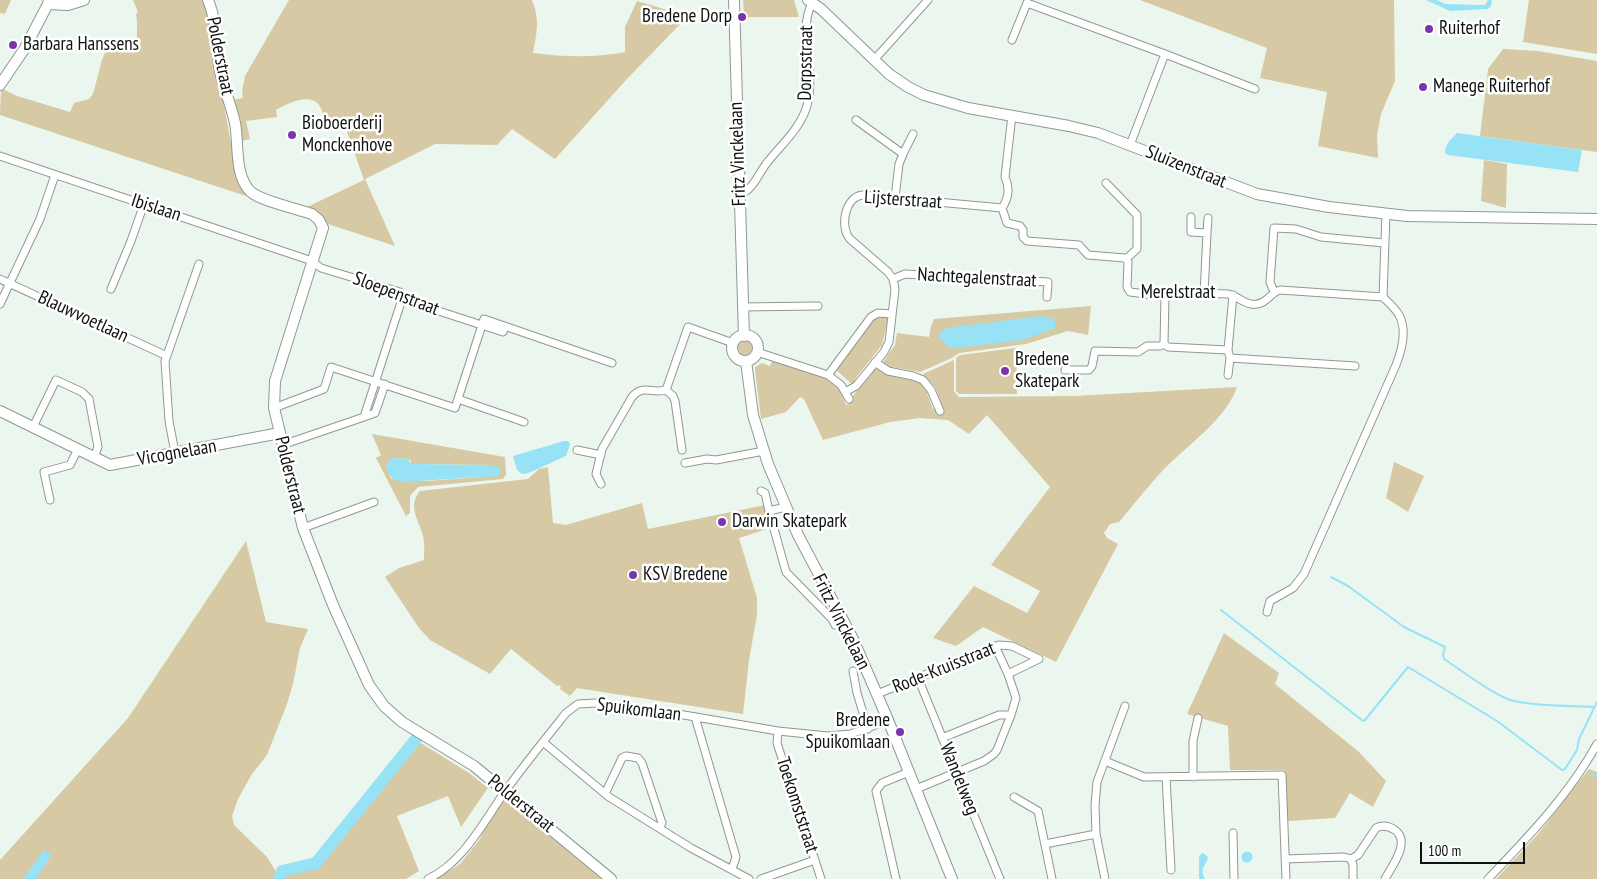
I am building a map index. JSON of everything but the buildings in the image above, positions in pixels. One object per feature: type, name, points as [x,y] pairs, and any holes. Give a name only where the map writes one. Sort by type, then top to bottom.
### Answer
[{"type":"street","points":[[0,85],[25,48],[48,2],[68,5],[84,0]]},
{"type":"street","name":"Polderstraat","points":[[208,0],[214,21],[220,70],[234,120],[238,154],[247,187],[254,194],[312,214],[319,220],[323,228],[275,381],[274,408],[303,528],[333,605],[369,685],[384,706],[402,722],[474,766],[611,879]]},
{"type":"street","name":"Fritz Vinckelaan","points":[[734,0],[744,336]]},
{"type":"street","points":[[874,60],[928,0]]},
{"type":"street","name":"Dorpsstraat","points":[[739,195],[747,192],[764,166],[796,129],[806,108],[810,77],[806,21],[810,2]]},
{"type":"street","name":"Sluizenstraat","points":[[810,2],[828,16],[893,77],[924,95],[968,108],[1085,129],[1257,194],[1329,207],[1407,216],[1597,219]]},
{"type":"street","points":[[1012,40],[1027,3],[1255,89]]},
{"type":"street","points":[[1130,145],[1165,54]]},
{"type":"street","points":[[1002,208],[1007,199],[1008,186],[1005,177],[1012,115]]},
{"type":"street","points":[[856,120],[903,154]]},
{"type":"street","points":[[895,198],[899,164],[913,134]]},
{"type":"street","name":"Ibislaan","points":[[0,156],[312,261]]},
{"type":"street","points":[[0,304],[40,219],[54,175]]},
{"type":"street","points":[[1106,183],[1137,210],[1137,249],[1126,259]]},
{"type":"street","name":"Lijsterstraat","points":[[893,279],[886,270],[849,239],[846,233],[847,206],[854,197],[862,195],[1002,208]]},
{"type":"street","points":[[111,289],[144,204]]},
{"type":"street","name":"Merelstraat","points":[[1002,208],[1007,223],[1020,226],[1026,241],[1080,245],[1088,255],[1126,259],[1128,265],[1127,287],[1132,293],[1165,295],[1174,292],[1233,295],[1243,302],[1258,304],[1274,292],[1286,290],[1383,297]]},
{"type":"street","points":[[1267,612],[1270,601],[1293,588],[1304,574],[1396,365],[1403,343],[1402,323],[1399,315],[1383,297],[1386,214]]},
{"type":"street","points":[[1191,217],[1191,232],[1208,233]]},
{"type":"street","points":[[1204,294],[1208,218]]},
{"type":"street","points":[[1274,292],[1270,282],[1274,228],[1296,229],[1321,237],[1384,243]]},
{"type":"street","name":"Sloepenstraat","points":[[312,261],[321,268],[400,292],[402,299],[482,325],[484,319],[612,363]]},
{"type":"street","points":[[175,454],[166,395],[167,356],[199,264]]},
{"type":"street","name":"Nachtegalenstraat","points":[[893,279],[905,274],[1048,282],[1047,297]]},
{"type":"street","name":"Blauwvoetlaan","points":[[0,279],[167,356]]},
{"type":"street","points":[[757,352],[828,374],[838,382],[847,396],[885,350],[889,342],[895,289],[893,279]]},
{"type":"street","points":[[1164,344],[1165,295]]},
{"type":"street","points":[[1228,375],[1233,295]]},
{"type":"street","points":[[364,417],[402,299]]},
{"type":"street","points":[[742,308],[818,306]]},
{"type":"street","points":[[828,374],[871,317],[878,313],[892,314]]},
{"type":"street","points":[[274,408],[324,389],[332,366],[455,408],[482,325]]},
{"type":"street","points":[[666,390],[688,327],[733,343]]},
{"type":"street","points":[[744,336],[750,337],[757,346],[757,352],[753,358],[746,361],[739,360],[734,356],[732,350],[733,343],[738,338],[744,336]]},
{"type":"street","points":[[1164,344],[1168,347],[1355,366]]},
{"type":"street","points":[[1065,370],[1089,370],[1092,366],[1095,351],[1138,352],[1147,346],[1160,346],[1164,344]]},
{"type":"street","name":"Fritz Vinckelaan","points":[[746,361],[753,415],[764,451],[786,507],[836,619],[877,694],[952,879]]},
{"type":"street","points":[[875,362],[888,372],[913,376],[923,380],[931,390],[940,412]]},
{"type":"street","points":[[33,427],[56,380],[82,392],[89,399],[98,447],[94,457]]},
{"type":"street","points":[[282,445],[375,413],[385,384]]},
{"type":"street","points":[[601,484],[596,474],[602,449],[636,391],[642,389],[659,392],[666,390]]},
{"type":"street","points":[[666,390],[673,396],[675,401],[682,450]]},
{"type":"street","points":[[458,399],[524,422]]},
{"type":"street","name":"Vicognelaan","points":[[0,411],[110,465],[280,434]]},
{"type":"street","points":[[50,500],[44,472],[70,465],[78,449]]},
{"type":"street","points":[[577,450],[601,455]]},
{"type":"street","points":[[685,463],[707,459],[716,460],[764,451]]},
{"type":"street","points":[[761,491],[765,493],[786,572],[836,619]]},
{"type":"street","points":[[303,528],[374,502]]},
{"type":"street","points":[[769,511],[786,507]]},
{"type":"street","name":"Rode-Kruisstraat","points":[[877,694],[1002,644],[1012,646],[1039,659],[1008,674]]},
{"type":"street","points":[[916,789],[984,761],[996,752],[1016,698],[1008,674],[995,646]]},
{"type":"street","points":[[853,671],[857,693],[868,729]]},
{"type":"street","name":"Wandelweg","points":[[918,678],[1000,879]]},
{"type":"street","name":"Spuikomlaan","points":[[428,879],[454,861],[543,742],[570,709],[582,703],[695,717],[778,731],[838,736],[868,729],[888,720]]},
{"type":"street","points":[[1105,879],[1096,834],[1095,804],[1097,782],[1125,706]]},
{"type":"street","points":[[942,738],[1000,715],[1011,715]]},
{"type":"street","points":[[695,717],[736,857],[732,869]]},
{"type":"street","points":[[1193,777],[1193,741],[1198,718]]},
{"type":"street","name":"Toekomststraat","points":[[778,731],[777,743],[821,879]]},
{"type":"street","points":[[543,742],[605,794],[659,828],[749,879]]},
{"type":"street","points":[[1488,879],[1549,812],[1581,770],[1597,744]]},
{"type":"street","points":[[605,794],[622,758],[626,756],[638,758],[642,763],[662,823],[659,828]]},
{"type":"street","points":[[1105,761],[1144,777],[1282,775],[1286,879]]},
{"type":"street","points":[[896,879],[876,791],[882,783],[909,772]]},
{"type":"street","points":[[1166,777],[1171,870]]},
{"type":"street","points":[[1014,797],[1038,811],[1052,879]]},
{"type":"street","points":[[1285,859],[1341,857],[1351,859],[1358,855],[1376,828],[1388,826],[1396,830],[1401,837],[1402,844],[1385,879]]},
{"type":"street","points":[[1233,833],[1234,879]]},
{"type":"street","points":[[1046,844],[1096,834]]},
{"type":"street","points":[[1351,859],[1353,879]]},
{"type":"street","points":[[761,879],[815,860]]},
{"type":"shaded area","points":[[0,0],[11,0],[5,14],[0,13]]},
{"type":"shaded area","points":[[133,0],[202,0],[210,25],[214,68],[223,99],[238,183],[249,197],[0,115],[1,88],[17,96],[70,112],[74,103],[89,99],[93,94],[102,60],[111,39],[133,43],[137,41],[136,14],[138,12]]},
{"type":"shaded area","points":[[289,0],[532,0],[537,26],[533,53],[568,56],[590,56],[625,52],[625,27],[637,1],[688,16],[626,80],[555,159],[512,129],[497,145],[435,144],[365,179],[395,246],[325,223],[317,213],[307,207],[364,180],[344,123],[326,128],[322,111],[315,101],[310,99],[298,100],[276,110],[277,117],[246,121],[250,139],[241,141],[232,100],[243,98],[242,91],[245,76]]},
{"type":"shaded area","points":[[743,0],[794,0],[799,17],[744,17]]},
{"type":"shaded area","points":[[1140,0],[1394,0],[1395,81],[1381,114],[1377,135],[1378,158],[1318,146],[1327,92],[1260,78],[1267,48]]},
{"type":"shaded area","points":[[1529,0],[1597,0],[1597,54],[1523,42]]},
{"type":"shaded area","points":[[1503,49],[1538,51],[1597,61],[1597,152],[1480,136],[1488,69]]},
{"type":"shaded area","points":[[1484,160],[1507,164],[1506,208],[1481,201]]},
{"type":"shaded area","points":[[1091,306],[1088,335],[1068,331],[1026,344],[959,353],[920,372],[893,367],[891,369],[884,365],[883,362],[895,345],[897,333],[929,337],[934,319]]},
{"type":"shaded area","points":[[878,315],[885,316],[888,319],[882,345],[855,379],[856,382],[853,385],[835,369],[862,337],[860,335],[871,320]]},
{"type":"shaded area","points":[[745,341],[750,343],[752,348],[750,353],[745,355],[740,353],[738,348],[740,343]]},
{"type":"shaded area","points":[[1016,348],[1017,394],[959,394],[956,391],[956,358],[960,355]]},
{"type":"shaded area","points":[[954,360],[954,391],[959,397],[1075,396],[1237,387],[1225,410],[1216,421],[1164,469],[1119,522],[1110,524],[1104,533],[1107,538],[1118,544],[1056,662],[983,627],[956,646],[933,638],[974,586],[1027,613],[1040,591],[991,565],[1050,487],[987,415],[969,434],[948,420],[920,418],[890,422],[823,440],[804,399],[800,397],[786,412],[761,419],[755,367],[762,363],[770,366],[772,361],[821,375],[838,387],[846,405],[852,401],[853,396],[873,369],[880,369],[894,377],[917,380],[925,386],[933,409],[942,405],[935,387],[923,374]]},
{"type":"shaded area","points":[[372,434],[505,457],[506,475],[503,479],[418,487],[410,496],[410,513],[406,516],[376,458],[381,455]],"holes":[[[395,458],[409,459],[411,461],[410,464],[494,465],[483,477],[427,481],[391,478],[386,465]]]},
{"type":"shaded area","points":[[1394,462],[1424,476],[1408,512],[1386,498]]},
{"type":"shaded area","points":[[548,467],[553,523],[566,525],[642,503],[648,529],[765,505],[770,528],[739,538],[757,598],[757,615],[749,660],[743,714],[577,688],[570,696],[560,689],[559,685],[557,686],[511,649],[490,674],[430,640],[419,628],[385,577],[399,568],[424,560],[424,539],[414,508],[414,502],[420,491],[528,479],[539,469]]},
{"type":"shaded area","points":[[246,541],[266,622],[308,629],[300,648],[287,704],[267,755],[252,774],[238,799],[232,816],[234,825],[267,857],[276,872],[275,879],[0,879],[0,860],[128,718]]},
{"type":"shaded area","points":[[1224,633],[1279,673],[1275,684],[1359,752],[1386,781],[1373,807],[1350,793],[1335,818],[1288,821],[1284,770],[1230,770],[1228,726],[1187,714]]},
{"type":"shaded area","points":[[416,740],[469,773],[488,788],[461,827],[448,796],[397,816],[419,871],[406,879],[280,879],[282,872],[311,867],[316,864]]},
{"type":"shaded area","points":[[1589,769],[1597,772],[1597,879],[1496,879],[1538,834]]},
{"type":"shaded area","points":[[503,798],[603,879],[437,879],[460,864],[480,839],[487,823]]},
{"type":"water","points":[[1426,0],[1437,0],[1445,4],[1485,5],[1488,0],[1492,0],[1491,6],[1488,9],[1450,11]]},
{"type":"water","points":[[1457,133],[1582,150],[1578,172],[1448,155],[1445,153],[1446,147]]},
{"type":"water","points":[[1041,316],[1054,319],[1056,324],[1054,329],[1022,340],[959,348],[949,347],[939,338],[941,331],[947,328]]},
{"type":"water","points":[[568,441],[570,444],[566,456],[526,473],[522,474],[517,470],[513,456]]},
{"type":"water","points":[[395,458],[409,459],[410,464],[494,465],[501,470],[498,476],[402,482],[393,478],[387,470],[387,463]]},
{"type":"water","points":[[44,850],[52,855],[36,879],[23,879]]},
{"type":"water","points":[[1245,852],[1249,852],[1252,857],[1251,861],[1245,862],[1242,859],[1242,855]]},
{"type":"water","points":[[1203,853],[1208,857],[1203,869],[1205,879],[1199,879],[1199,857]]},
{"type":"waterway","points":[[1331,577],[1348,586],[1404,627],[1445,647],[1444,659],[1498,694],[1524,703],[1595,707]]},
{"type":"waterway","points":[[1221,610],[1363,721],[1408,667],[1497,721],[1562,770],[1565,769],[1577,750],[1579,739],[1597,702]]},
{"type":"waterway","points":[[279,879],[282,871],[316,863],[416,739]]},
{"type":"waterway","points":[[1590,774],[1597,776]]},
{"type":"place","name":"Bredene Dorp","points":[[742,17]]},
{"type":"place","name":"Ruiterhof","points":[[1429,29]]},
{"type":"place","name":"Barbara Hanssens","points":[[13,45]]},
{"type":"place","name":"Manege Ruiterhof","points":[[1423,87]]},
{"type":"place","name":"Bioboerderij Monckenhove","points":[[292,135]]},
{"type":"place","name":"Bredene Skatepark","points":[[1005,371]]},
{"type":"place","name":"Darwin Skatepark","points":[[722,522]]},
{"type":"place","name":"KSV Bredene","points":[[633,575]]},
{"type":"place","name":"Bredene Spuikomlaan","points":[[900,732]]}]
